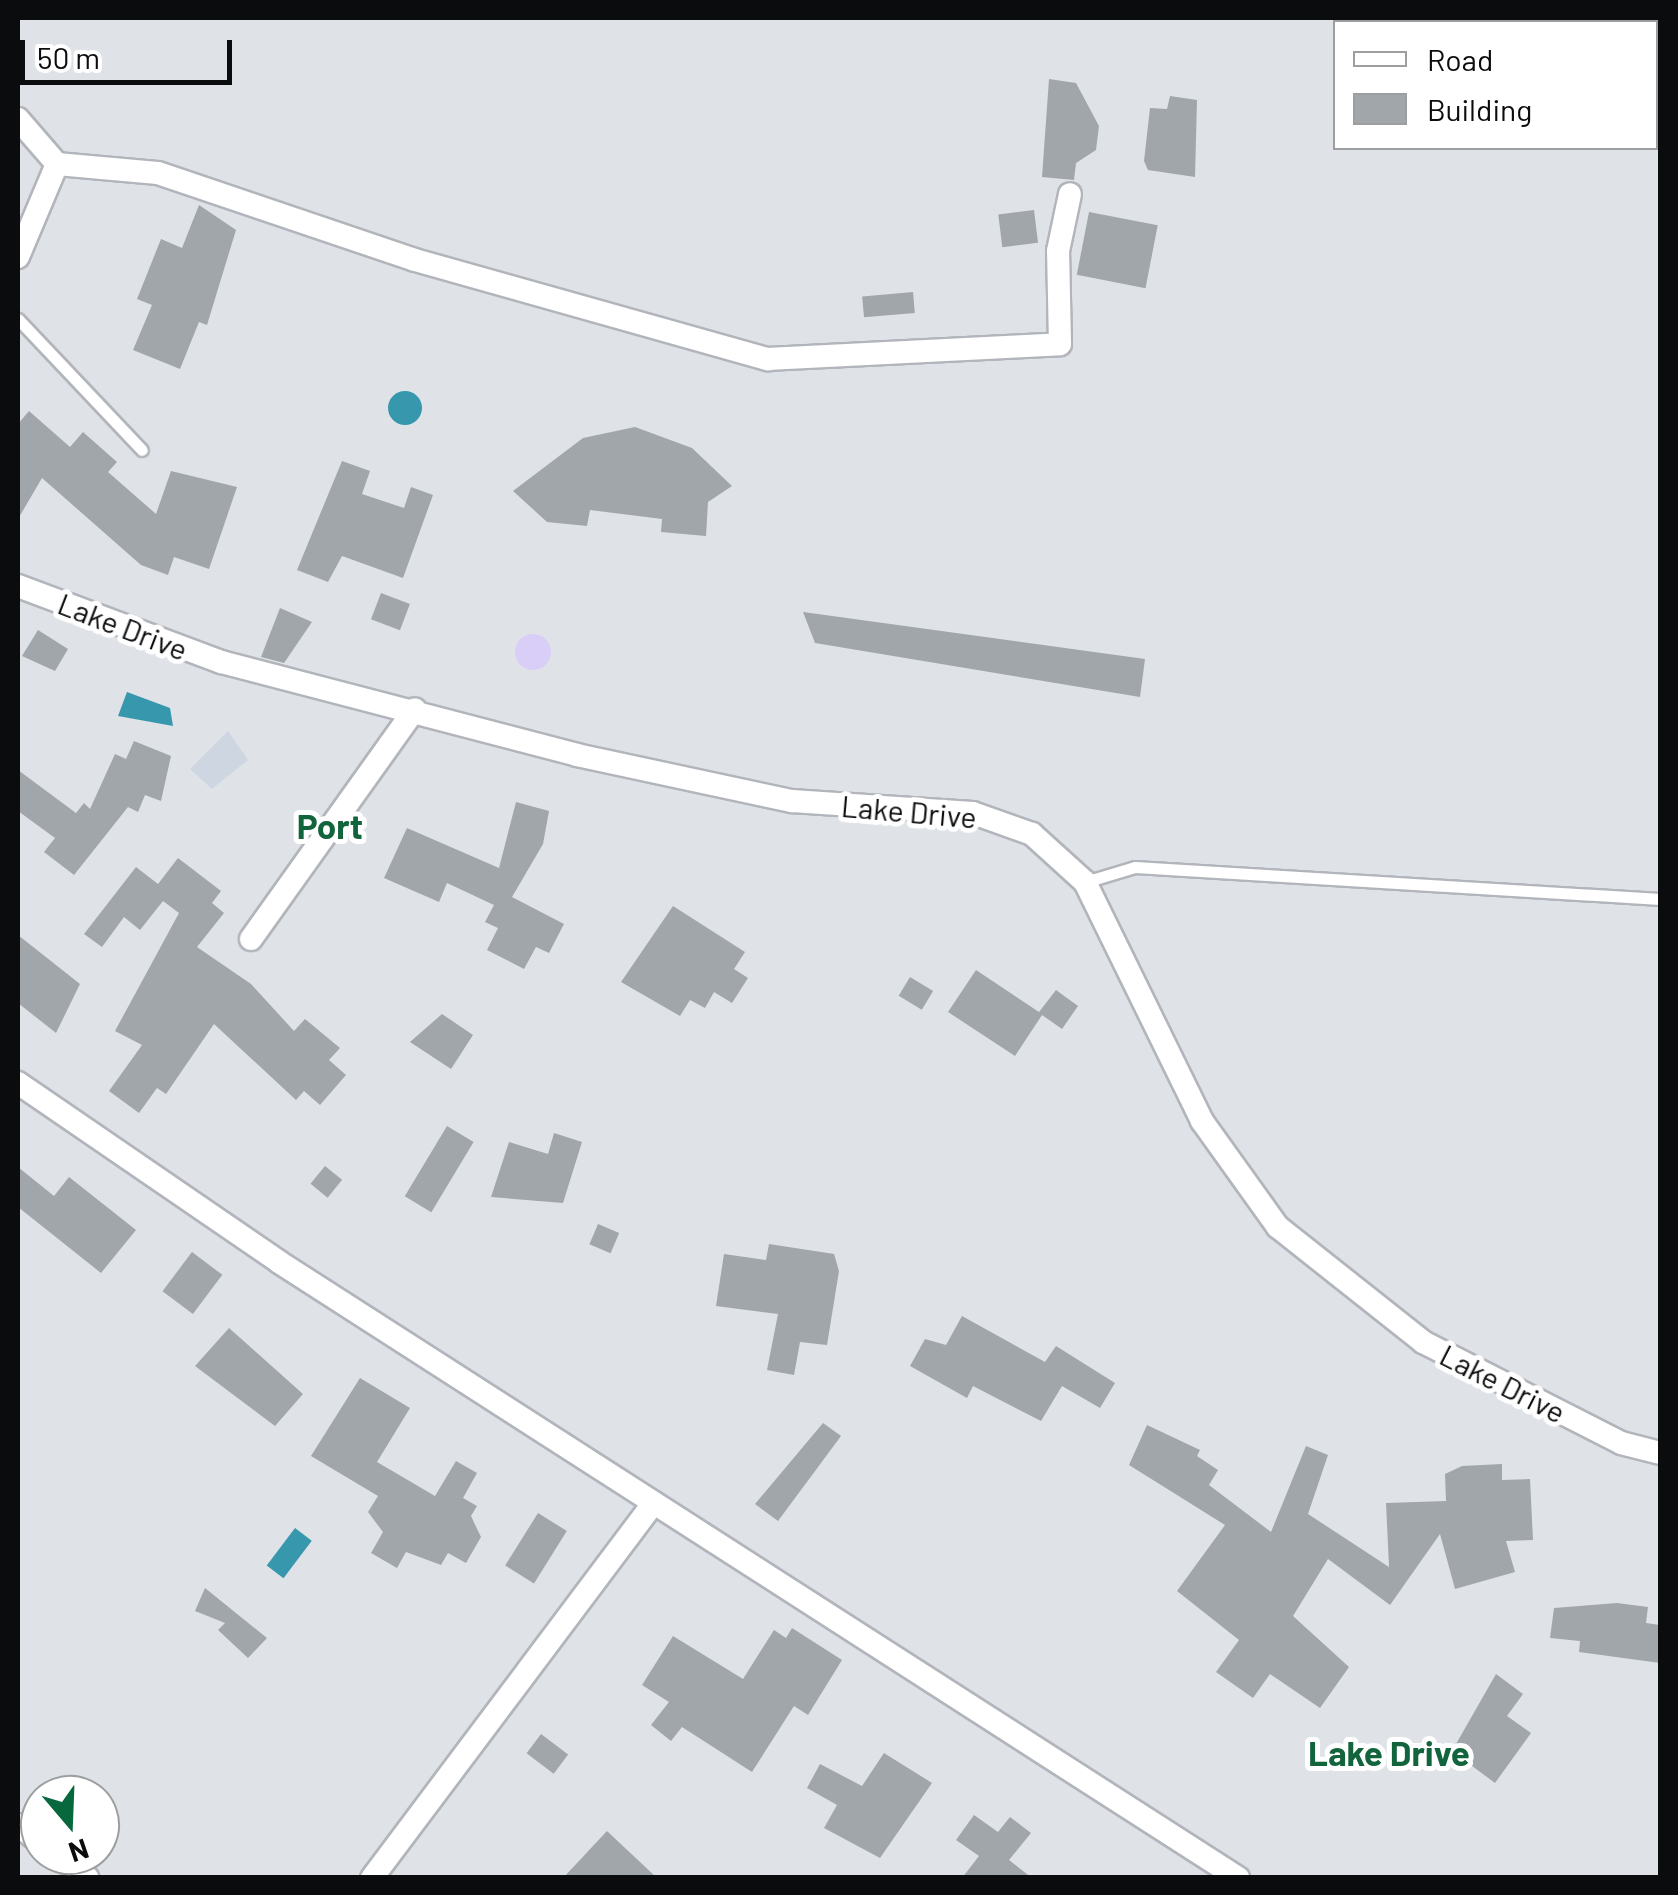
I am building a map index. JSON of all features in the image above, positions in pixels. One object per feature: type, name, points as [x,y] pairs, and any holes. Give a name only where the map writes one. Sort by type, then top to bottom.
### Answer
[{"type":"street","points":[[18,119],[57,164],[158,174],[415,260],[768,359],[1060,344],[1058,252],[1070,194]]},
{"type":"street","points":[[18,257],[57,164]]},
{"type":"street","name":"Lake Drive","points":[[18,586],[207,658],[792,801],[973,813],[1032,834],[1085,882],[1202,1121],[1306,1255],[1460,1363],[1621,1443],[1660,1452]]},
{"type":"street","points":[[252,938],[416,709]]},
{"type":"street","points":[[18,1083],[654,1503],[1238,1878]]},
{"type":"street","points":[[372,1878],[654,1503]]},
{"type":"lane","points":[[18,320],[142,450]]},
{"type":"lane","points":[[1085,882],[1135,867],[1660,899]]},
{"type":"shaded area","points":[[533,634],[546,639],[551,652],[546,665],[533,670],[520,665],[515,652],[520,639]]},
{"type":"shaded area","points":[[228,731],[248,760],[212,789],[190,769]]},
{"type":"water","points":[[405,391],[417,396],[422,408],[417,420],[405,425],[393,420],[388,408],[393,396]]},
{"type":"water","points":[[127,692],[170,708],[173,726],[118,716]]},
{"type":"water","points":[[295,1528],[312,1541],[283,1578],[267,1566]]},
{"type":"building","points":[[1049,79],[1076,83],[1099,126],[1096,150],[1076,163],[1074,180],[1042,177]]},
{"type":"building","points":[[1170,96],[1197,100],[1195,177],[1148,170],[1144,161],[1150,108],[1167,109]]},
{"type":"building","points":[[199,205],[236,230],[207,325],[199,322],[180,369],[133,350],[152,305],[137,299],[161,239],[182,248]]},
{"type":"building","points":[[1034,210],[1038,243],[1002,247],[998,214]]},
{"type":"building","points":[[1089,212],[1158,225],[1146,288],[1077,275]]},
{"type":"building","points":[[913,292],[915,313],[864,317],[862,296]]},
{"type":"building","points":[[29,411],[70,447],[83,432],[117,462],[108,472],[156,514],[171,471],[237,487],[209,569],[174,557],[168,575],[141,565],[42,478],[18,519],[18,424]]},
{"type":"building","points":[[635,427],[692,448],[732,486],[708,502],[706,536],[661,532],[662,519],[590,510],[587,526],[547,522],[513,491],[583,438]]},
{"type":"building","points":[[342,461],[370,471],[362,494],[404,508],[411,487],[433,495],[403,578],[342,556],[328,582],[297,570]]},
{"type":"building","points":[[381,593],[410,604],[400,630],[371,619]]},
{"type":"building","points":[[280,608],[312,622],[284,663],[261,657]]},
{"type":"building","points":[[803,612],[1145,659],[1140,697],[815,643]]},
{"type":"building","points":[[38,630],[68,649],[55,671],[22,656]]},
{"type":"building","points":[[134,741],[171,756],[161,801],[145,795],[138,812],[128,807],[74,875],[44,852],[55,838],[18,811],[18,770],[76,813],[84,803],[90,809],[115,754],[126,759]]},
{"type":"building","points":[[516,802],[549,811],[543,844],[512,897],[564,924],[549,953],[536,947],[524,969],[487,950],[498,928],[485,922],[494,905],[447,883],[439,902],[384,878],[407,828],[499,868]]},
{"type":"building","points":[[178,858],[221,891],[212,903],[224,913],[197,947],[251,984],[294,1031],[305,1019],[340,1048],[329,1060],[346,1075],[320,1105],[304,1091],[296,1100],[214,1024],[166,1094],[157,1088],[139,1113],[109,1091],[142,1045],[115,1031],[179,913],[163,901],[140,930],[124,917],[102,947],[84,934],[136,867],[158,884]]},
{"type":"building","points":[[673,906],[745,952],[734,969],[748,978],[732,1003],[714,992],[705,1008],[690,1000],[680,1016],[621,982]]},
{"type":"building","points":[[18,935],[80,984],[56,1033],[18,1003]]},
{"type":"building","points":[[976,970],[1039,1012],[1056,990],[1078,1006],[1062,1029],[1042,1015],[1015,1056],[948,1012]]},
{"type":"building","points":[[910,977],[933,991],[922,1010],[899,996]]},
{"type":"building","points":[[442,1014],[473,1035],[451,1069],[410,1042]]},
{"type":"building","points":[[447,1126],[474,1142],[431,1212],[405,1196]]},
{"type":"building","points":[[554,1133],[582,1142],[563,1203],[491,1197],[509,1142],[548,1154]]},
{"type":"building","points":[[325,1166],[342,1180],[328,1198],[311,1184]]},
{"type":"building","points":[[18,1167],[54,1196],[69,1177],[136,1230],[101,1273],[18,1207]]},
{"type":"building","points":[[598,1224],[619,1233],[611,1253],[589,1244]]},
{"type":"building","points":[[769,1244],[834,1254],[839,1271],[827,1345],[800,1342],[794,1375],[767,1370],[778,1314],[716,1306],[724,1254],[766,1260]]},
{"type":"building","points":[[192,1252],[222,1275],[193,1314],[163,1291]]},
{"type":"building","points":[[962,1316],[1045,1362],[1056,1346],[1115,1383],[1100,1408],[1062,1386],[1041,1421],[973,1386],[967,1398],[910,1366],[925,1339],[946,1345]]},
{"type":"building","points":[[229,1328],[303,1394],[275,1426],[195,1366]]},
{"type":"building","points":[[360,1378],[410,1408],[377,1462],[435,1496],[456,1461],[477,1473],[463,1498],[477,1506],[471,1516],[481,1537],[466,1563],[448,1553],[441,1565],[406,1552],[397,1568],[371,1553],[383,1532],[368,1512],[378,1496],[311,1456]]},
{"type":"building","points":[[823,1423],[841,1436],[778,1521],[755,1504]]},
{"type":"building","points":[[1147,1425],[1200,1450],[1197,1456],[1218,1470],[1209,1485],[1271,1532],[1306,1446],[1328,1455],[1308,1514],[1389,1567],[1386,1503],[1446,1501],[1445,1474],[1462,1466],[1502,1464],[1502,1480],[1530,1479],[1533,1540],[1506,1541],[1515,1572],[1455,1589],[1440,1534],[1390,1605],[1328,1559],[1293,1616],[1349,1667],[1320,1708],[1270,1674],[1253,1698],[1216,1672],[1239,1640],[1177,1591],[1225,1525],[1129,1465]]},
{"type":"building","points":[[538,1513],[567,1531],[534,1584],[505,1566]]},
{"type":"building","points":[[205,1588],[267,1638],[248,1658],[218,1630],[225,1623],[195,1611]]},
{"type":"building","points":[[1617,1603],[1648,1607],[1646,1623],[1660,1625],[1660,1663],[1579,1652],[1580,1641],[1550,1638],[1554,1608]]},
{"type":"building","points":[[792,1628],[842,1660],[808,1715],[794,1706],[752,1772],[682,1727],[671,1741],[651,1725],[669,1702],[642,1685],[673,1636],[743,1679],[774,1630],[786,1638]]},
{"type":"building","points":[[1496,1674],[1523,1694],[1507,1716],[1531,1733],[1495,1783],[1452,1751]]},
{"type":"building","points":[[541,1734],[568,1754],[554,1774],[527,1753]]},
{"type":"building","points":[[884,1753],[932,1783],[880,1858],[824,1828],[837,1805],[807,1788],[820,1764],[862,1786]]},
{"type":"building","points":[[974,1815],[998,1832],[1010,1817],[1031,1833],[1009,1860],[1032,1878],[962,1878],[979,1856],[956,1840]]},
{"type":"building","points":[[607,1831],[657,1878],[563,1878]]},
{"type":"district","name":"Port","points":[[330,825]]},
{"type":"district","name":"Lake Drive","points":[[1389,1752]]}]
